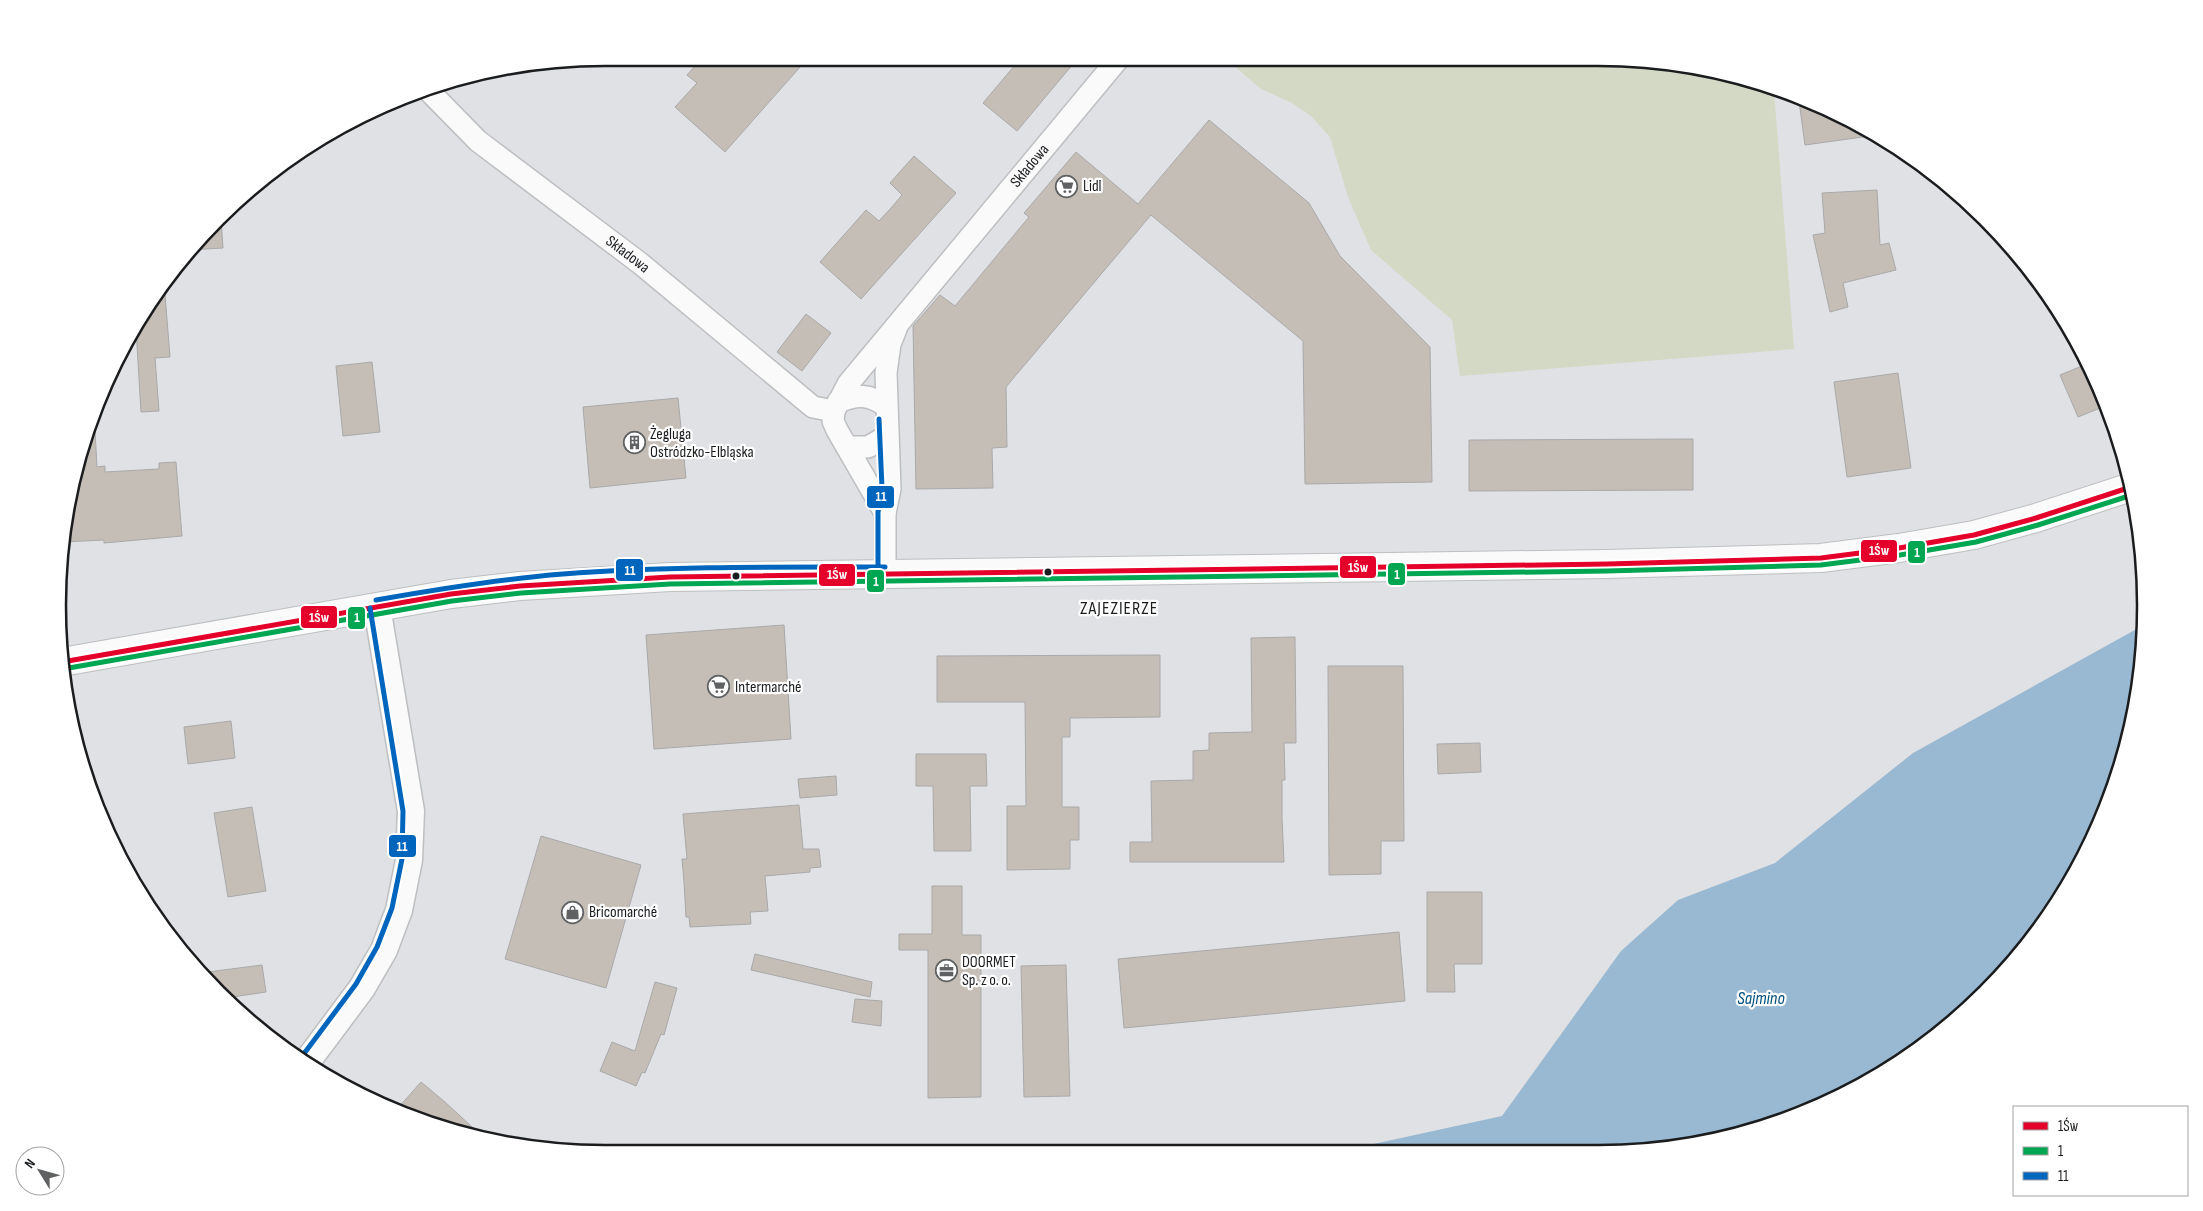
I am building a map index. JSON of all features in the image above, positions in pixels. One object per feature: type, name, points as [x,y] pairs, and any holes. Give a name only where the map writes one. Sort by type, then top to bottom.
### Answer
[{"type":"main road","points":[[69,661],[377,606],[520,586],[583,581],[670,577],[1626,564],[1821,558],[1899,548],[1974,535],[2036,518],[2124,489]]},
{"type":"street","name":"Składowa","points":[[885,513],[834,421],[836,407],[848,384],[900,319],[1112,66]]},
{"type":"street","name":"Składowa","points":[[433,95],[478,141],[641,264],[813,407],[836,407]]},
{"type":"street","name":"Składowa","points":[[885,574],[885,513],[890,489],[886,373],[890,344],[900,319]]},
{"type":"street","points":[[836,407],[852,396],[865,395],[886,406]]},
{"type":"street","points":[[847,447],[868,447],[887,436]]},
{"type":"street","points":[[311,1057],[362,988],[384,950],[399,910],[409,860],[411,811],[377,606]]},
{"type":"green space","points":[[1234,66],[1633,67],[1703,77],[1774,96],[1794,349],[1460,376],[1452,320],[1371,250],[1348,197],[1330,137],[1311,116],[1292,103],[1261,89]]},
{"type":"water","name":"Sajmino","points":[[2136,629],[2132,676],[2118,745],[2096,812],[2065,875],[2025,934],[1979,987],[1953,1011],[1897,1054],[1867,1073],[1804,1104],[1771,1116],[1703,1134],[1633,1144],[1369,1145],[1502,1116],[1621,951],[1678,900],[1775,863],[1913,753]]},
{"type":"building","points":[[695,66],[801,66],[725,152],[675,107],[697,83],[687,75]]},
{"type":"building","points":[[1014,66],[1071,66],[1017,131],[983,103]]},
{"type":"building","points":[[1800,105],[1865,137],[1805,145]]},
{"type":"building","points":[[1209,120],[1309,203],[1340,256],[1430,347],[1432,482],[1305,484],[1303,341],[1151,215],[1006,387],[1007,447],[992,448],[993,488],[916,489],[913,326],[940,295],[955,306],[1029,217],[1024,213],[1076,152],[1138,204]]},
{"type":"building","points":[[914,156],[956,193],[861,299],[820,262],[866,210],[879,221],[891,208],[902,195],[890,183]]},
{"type":"building","points":[[1877,190],[1880,245],[1889,243],[1896,270],[1843,283],[1848,307],[1830,312],[1813,235],[1825,233],[1822,193]]},
{"type":"building","points":[[222,227],[223,248],[201,249]]},
{"type":"building","points":[[165,295],[170,357],[155,358],[159,411],[141,412],[137,339]]},
{"type":"building","points":[[806,314],[831,333],[802,371],[777,352]]},
{"type":"building","points":[[372,362],[380,432],[343,436],[336,366]]},
{"type":"building","points":[[2081,366],[2099,408],[2078,417],[2060,375]]},
{"type":"building","points":[[1898,373],[1911,468],[1847,477],[1834,382]]},
{"type":"building","name":"Żegluga Ostródzko-Elbląska","points":[[678,398],[686,478],[590,488],[583,407]]},
{"type":"building","points":[[95,432],[97,467],[105,466],[105,472],[159,469],[159,463],[176,462],[182,536],[104,543],[104,540],[70,542],[77,500]]},
{"type":"building","points":[[1693,439],[1693,490],[1469,491],[1469,440]]},
{"type":"building","name":"Intermarché","points":[[784,625],[791,739],[654,749],[646,635]]},
{"type":"building","points":[[1295,637],[1296,743],[1284,743],[1285,780],[1282,780],[1282,818],[1284,862],[1130,862],[1130,842],[1152,842],[1151,781],[1193,780],[1193,751],[1209,750],[1209,733],[1252,732],[1251,638]]},
{"type":"building","points":[[1160,655],[1160,717],[1070,718],[1070,737],[1062,737],[1062,807],[1079,807],[1079,840],[1070,840],[1070,869],[1007,870],[1007,806],[1026,806],[1025,702],[937,702],[937,656]]},
{"type":"building","points":[[1328,666],[1403,666],[1404,841],[1381,841],[1381,874],[1329,875]]},
{"type":"building","points":[[231,721],[235,758],[188,764],[184,727]]},
{"type":"building","points":[[1480,743],[1481,772],[1438,774],[1437,744]]},
{"type":"building","points":[[916,754],[986,754],[987,786],[970,786],[971,851],[934,851],[933,786],[916,786]]},
{"type":"building","points":[[836,776],[837,795],[800,798],[798,779]]},
{"type":"building","points":[[799,805],[803,849],[819,849],[821,867],[810,868],[810,872],[765,876],[768,911],[750,912],[751,924],[690,927],[689,917],[686,917],[682,859],[687,859],[683,814]]},
{"type":"building","points":[[252,807],[266,891],[228,897],[214,813]]},
{"type":"building","name":"Bricomarché","points":[[541,836],[641,865],[606,988],[505,959]]},
{"type":"building","points":[[932,886],[962,886],[962,935],[981,935],[981,1097],[928,1098],[928,950],[899,950],[899,934],[932,934]]},
{"type":"building","points":[[1427,892],[1482,892],[1482,964],[1454,964],[1455,992],[1427,992]]},
{"type":"building","points":[[1399,932],[1405,1001],[1124,1028],[1118,959]]},
{"type":"building","points":[[755,954],[872,982],[870,997],[751,970]]},
{"type":"building","points":[[262,965],[266,992],[235,997],[210,972]]},
{"type":"building","points":[[1066,965],[1070,1096],[1024,1097],[1021,966]]},
{"type":"building","points":[[655,982],[677,988],[664,1035],[661,1034],[645,1073],[642,1072],[636,1086],[600,1071],[612,1042],[635,1051]]},
{"type":"building","points":[[855,999],[882,1001],[881,1026],[852,1022]]},
{"type":"building","points":[[421,1082],[473,1128],[432,1116],[401,1105]]},
{"type":"transit line","name":"11","points":[[878,574],[878,512],[882,488],[879,419]]},
{"type":"transit line","name":"1Św","points":[[69,661],[451,594],[520,586],[670,577],[1607,564],[1821,558],[1899,548],[1974,535],[2036,518],[2124,489]]},
{"type":"transit line","name":"1","points":[[70,668],[452,601],[521,593],[670,584],[1607,571],[1821,565],[1900,555],[1976,542],[2038,525],[2125,497]]},
{"type":"transit line","name":"11","points":[[376,600],[469,585],[603,571],[684,568],[885,567]]},
{"type":"transit line","name":"11","points":[[305,1053],[356,984],[377,947],[392,908],[402,859],[403,811],[370,608]]},
{"type":"place","name":"Lidl","points":[[1067,186]]},
{"type":"place","name":"Żegluga Ostródzko-Elbląska","points":[[634,443]]},
{"type":"place","name":"Intermarché","points":[[719,687]]},
{"type":"place","name":"Bricomarché","points":[[573,912]]},
{"type":"place","name":"DOORMET Sp. z o. o.","points":[[946,971]]},
{"type":"district","name":"ZAJEZIERZE","points":[[1119,608]]}]
